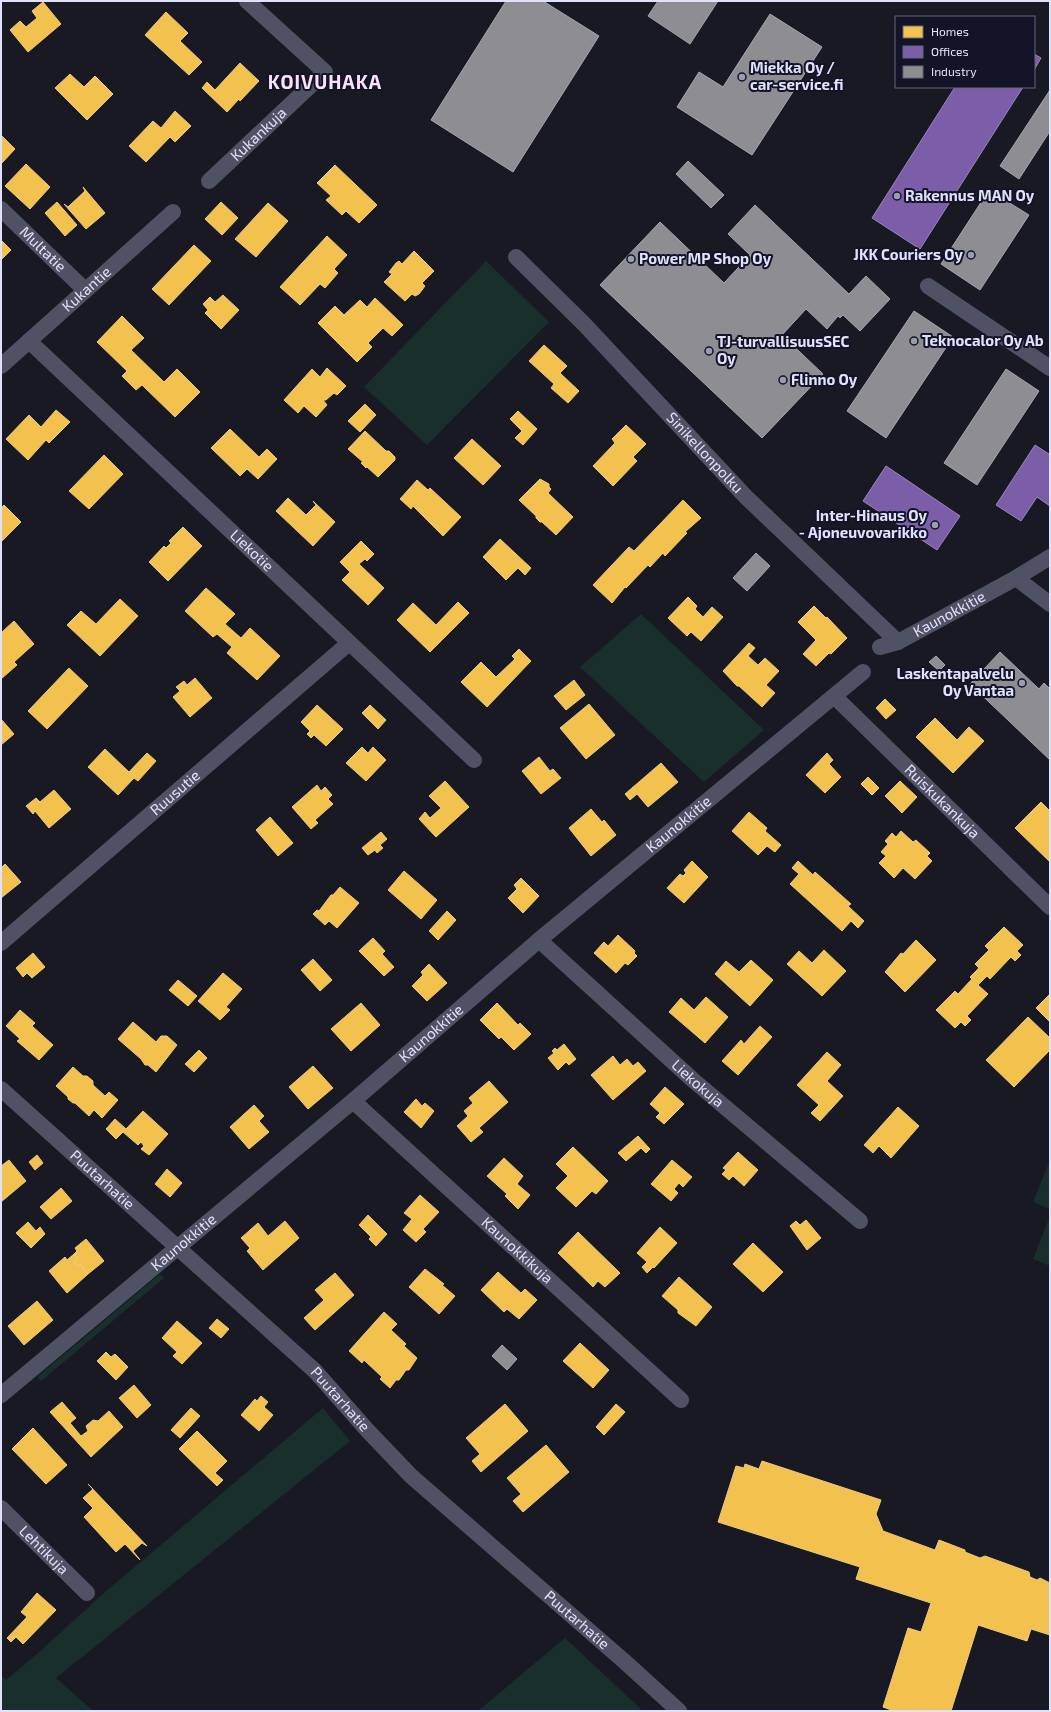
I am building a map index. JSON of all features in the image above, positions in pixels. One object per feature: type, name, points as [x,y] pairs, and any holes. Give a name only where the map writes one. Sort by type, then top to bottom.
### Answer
[{"type":"street","name":"Kukankuja","points":[[209,181],[325,72],[246,1]]},
{"type":"street","name":"Multatie","points":[[1,209],[85,290]]},
{"type":"street","name":"Kukantie","points":[[1,366],[173,212]]},
{"type":"street","name":"Sinikellonpolku","points":[[516,257],[584,324],[746,497],[898,642]]},
{"type":"street","points":[[928,286],[1050,368]]},
{"type":"street","name":"Liekotie","points":[[29,340],[474,760]]},
{"type":"street","name":"Kaunokkitie","points":[[880,647],[898,642],[1016,578],[1050,557]]},
{"type":"street","points":[[1016,578],[1050,604]]},
{"type":"street","name":"Ruusutie","points":[[1,944],[349,643]]},
{"type":"street","name":"Kaunokkitie","points":[[1,1395],[353,1101],[539,940],[863,672]]},
{"type":"street","name":"Ruiskukankuja","points":[[834,696],[1050,907]]},
{"type":"street","name":"Liekokuja","points":[[539,940],[693,1080],[860,1221]]},
{"type":"street","name":"Puutarhatie","points":[[1,1089],[315,1371],[368,1432],[411,1476],[640,1675],[679,1711]]},
{"type":"street","name":"Kaunokkikuja","points":[[353,1101],[681,1400]]},
{"type":"street","name":"Lehtikuja","points":[[1,1508],[86,1593]]},
{"type":"green space","points":[[486,261],[549,322],[427,445],[364,387]]},
{"type":"green space","points":[[641,614],[764,730],[704,782],[580,667]]},
{"type":"green space","points":[[1050,1160],[1050,1209],[1033,1202]]},
{"type":"green space","points":[[1050,1216],[1050,1266],[1033,1259]]},
{"type":"green space","points":[[160,1274],[164,1278],[41,1381],[37,1377]]},
{"type":"green space","points":[[323,1408],[350,1441],[56,1678],[93,1711],[1,1711],[1,1675],[6,1680],[105,1592]]},
{"type":"green space","points":[[565,1638],[643,1711],[478,1711]]},
{"type":"building: Homes","points":[[43,2],[61,24],[28,52],[10,30],[20,21],[26,27],[37,18],[32,11]]},
{"type":"building: Homes","points":[[166,12],[188,33],[180,41],[202,62],[189,75],[145,35]]},
{"type":"building: Homes","points":[[240,63],[259,81],[227,112],[202,88],[207,82],[215,90]]},
{"type":"building: Homes","points":[[70,74],[84,87],[95,76],[113,94],[87,120],[55,88]]},
{"type":"building: Homes","points":[[175,111],[191,126],[175,142],[170,137],[146,162],[129,146],[153,121],[161,128]]},
{"type":"building: Homes","points":[[1,135],[15,149],[1,164]]},
{"type":"building: Homes","points":[[26,164],[50,187],[30,209],[5,186]]},
{"type":"building: Homes","points":[[335,165],[377,205],[359,223],[346,211],[342,215],[326,200],[331,196],[317,183]]},
{"type":"building: Homes","points":[[83,187],[105,213],[86,229],[64,204],[68,207],[85,191]]},
{"type":"building: Homes","points":[[57,202],[77,225],[65,236],[45,213]]},
{"type":"building: Homes","points":[[221,202],[238,218],[222,235],[205,219]]},
{"type":"building: Homes","points":[[268,203],[288,221],[256,257],[235,239]]},
{"type":"building: Homes","points":[[327,236],[347,255],[334,269],[338,273],[325,288],[320,284],[300,305],[280,287]]},
{"type":"building: Homes","points":[[1,240],[11,250],[1,260]]},
{"type":"building: Homes","points":[[194,245],[211,261],[169,305],[152,289]]},
{"type":"building: Homes","points":[[414,251],[434,271],[422,283],[425,286],[419,294],[415,296],[412,294],[405,301],[384,282],[392,274],[389,272],[396,263],[399,261],[402,264]]},
{"type":"building: Homes","points":[[223,295],[239,310],[221,329],[205,313],[208,310],[203,304],[210,297],[215,302]]},
{"type":"building: Homes","points":[[375,298],[403,325],[392,336],[383,328],[368,343],[372,347],[357,362],[318,323],[335,306],[344,315],[360,300],[367,307]]},
{"type":"building: Homes","points":[[122,316],[144,338],[131,350],[164,382],[177,369],[200,392],[175,417],[142,385],[136,390],[122,376],[127,371],[97,342]]},
{"type":"building: Homes","points":[[544,345],[567,366],[560,373],[579,391],[568,403],[551,388],[554,384],[529,361]]},
{"type":"building: Homes","points":[[327,368],[346,386],[337,395],[334,393],[326,400],[323,400],[327,405],[316,417],[304,406],[298,413],[284,400],[312,369],[320,377]]},
{"type":"building: Homes","points":[[365,404],[376,415],[360,432],[348,421]]},
{"type":"building: Homes","points":[[56,410],[70,422],[49,443],[46,440],[28,460],[6,439],[29,415],[41,427]]},
{"type":"building: Homes","points":[[518,411],[537,429],[523,445],[515,438],[522,431],[510,419]]},
{"type":"building: Homes","points":[[626,425],[646,444],[633,457],[637,461],[613,486],[593,466],[615,443],[612,439]]},
{"type":"building: Homes","points":[[230,429],[259,457],[267,449],[277,459],[258,479],[247,469],[240,476],[211,448]]},
{"type":"building: Homes","points":[[365,431],[386,451],[389,451],[395,457],[395,460],[378,477],[367,467],[366,468],[361,463],[363,462],[348,449]]},
{"type":"building: Homes","points":[[472,439],[501,466],[483,485],[454,458]]},
{"type":"building: Homes","points":[[104,455],[123,474],[89,509],[69,491]]},
{"type":"building: Homes","points":[[540,479],[549,484],[551,489],[548,493],[573,517],[556,535],[542,522],[540,522],[536,516],[519,500]]},
{"type":"building: Homes","points":[[417,480],[428,490],[430,488],[461,517],[443,536],[413,506],[411,509],[400,499]]},
{"type":"building: Homes","points":[[288,498],[306,515],[316,505],[313,501],[335,522],[313,546],[276,511]]},
{"type":"building: Homes","points":[[683,500],[701,518],[685,532],[687,533],[665,556],[663,553],[650,567],[648,565],[626,588],[625,587],[612,603],[593,585],[629,547],[634,551]]},
{"type":"building: Homes","points":[[4,505],[21,522],[1,542],[1,508]]},
{"type":"building: Homes","points":[[183,527],[202,546],[168,581],[149,562],[164,546],[166,548],[171,543],[169,541]]},
{"type":"building: Homes","points":[[500,539],[531,568],[525,575],[518,568],[506,580],[483,557]]},
{"type":"building: Homes","points":[[361,541],[374,554],[367,561],[365,559],[359,564],[384,588],[368,605],[342,580],[350,572],[340,562]]},
{"type":"building: Homes","points":[[206,588],[235,614],[225,624],[241,638],[250,628],[280,656],[257,680],[227,653],[232,647],[217,634],[213,637],[185,611]]},
{"type":"building: Homes","points":[[688,597],[697,606],[695,609],[703,617],[712,607],[723,617],[701,641],[691,632],[687,636],[668,618]]},
{"type":"building: Homes","points":[[120,599],[138,616],[100,656],[67,625],[81,611],[96,624]]},
{"type":"building: Homes","points":[[458,602],[469,613],[430,652],[397,620],[413,603],[436,625]]},
{"type":"building: Homes","points":[[814,606],[847,638],[816,666],[803,654],[816,640],[798,622]]},
{"type":"building: Homes","points":[[14,621],[34,644],[14,662],[17,665],[1,679],[1,633]]},
{"type":"building: Homes","points":[[749,643],[755,648],[748,656],[758,665],[765,658],[779,671],[766,685],[775,693],[762,707],[739,686],[737,686],[723,671]]},
{"type":"building: Homes","points":[[519,649],[531,661],[487,707],[461,682],[481,662],[496,677],[515,659],[512,656]]},
{"type":"building: Homes","points":[[69,668],[88,686],[47,729],[28,711]]},
{"type":"building: Homes","points":[[195,678],[212,698],[190,717],[173,697],[180,691],[176,687],[184,681],[187,685]]},
{"type":"building: Homes","points":[[574,680],[585,695],[566,710],[554,696]]},
{"type":"building: Homes","points":[[885,699],[896,710],[886,719],[876,708]]},
{"type":"building: Homes","points":[[589,704],[615,735],[586,759],[560,728]]},
{"type":"building: Homes","points":[[317,705],[343,729],[326,746],[314,735],[311,738],[307,734],[310,731],[301,722]]},
{"type":"building: Homes","points":[[370,705],[386,720],[378,729],[362,713]]},
{"type":"building: Homes","points":[[935,718],[957,740],[969,727],[984,741],[953,773],[916,737]]},
{"type":"building: Homes","points":[[1,719],[14,734],[1,745]]},
{"type":"building: Homes","points":[[362,747],[368,753],[373,747],[386,760],[366,781],[346,763]]},
{"type":"building: Homes","points":[[105,749],[129,772],[147,753],[156,761],[138,781],[134,778],[118,795],[88,767]]},
{"type":"building: Homes","points":[[827,753],[833,760],[829,764],[841,777],[825,793],[806,775]]},
{"type":"building: Homes","points":[[539,757],[550,771],[553,769],[561,778],[541,794],[522,771]]},
{"type":"building: Homes","points":[[661,763],[678,782],[648,807],[637,794],[630,800],[625,794]]},
{"type":"building: Homes","points":[[868,777],[879,788],[872,795],[861,784]]},
{"type":"building: Homes","points":[[445,781],[469,807],[436,837],[419,819],[425,812],[430,818],[441,808],[429,796]]},
{"type":"building: Homes","points":[[900,781],[917,797],[902,813],[885,796]]},
{"type":"building: Homes","points":[[317,785],[321,791],[325,787],[332,795],[328,799],[333,804],[315,820],[318,823],[311,829],[292,807]]},
{"type":"building: Homes","points":[[54,790],[71,809],[49,828],[35,811],[33,814],[26,806],[36,798],[40,802]]},
{"type":"building: Homes","points":[[1041,802],[1050,811],[1050,862],[1015,828]]},
{"type":"building: Homes","points":[[591,809],[602,822],[604,820],[616,835],[591,856],[569,828]]},
{"type":"building: Homes","points":[[749,812],[767,828],[765,831],[781,845],[775,852],[767,846],[758,855],[732,831]]},
{"type":"building: Homes","points":[[270,817],[293,843],[278,856],[256,830]]},
{"type":"building: Homes","points":[[901,831],[913,842],[916,840],[930,853],[927,856],[932,861],[915,879],[903,868],[894,878],[879,863],[886,856],[881,852],[888,844],[885,841],[892,833],[896,837]]},
{"type":"building: Homes","points":[[381,832],[387,839],[380,845],[383,848],[377,853],[375,850],[368,855],[362,848]]},
{"type":"building: Homes","points":[[692,861],[708,877],[684,903],[667,888],[680,874],[683,876],[686,873],[684,870]]},
{"type":"building: Homes","points":[[798,861],[813,875],[815,872],[851,904],[848,906],[864,921],[858,928],[851,921],[842,931],[790,884],[799,874],[792,868]]},
{"type":"building: Homes","points":[[5,864],[21,882],[1,898],[1,868]]},
{"type":"building: Homes","points":[[404,871],[437,900],[421,919],[388,890]]},
{"type":"building: Homes","points":[[521,878],[539,896],[523,913],[508,898],[517,889],[514,885]]},
{"type":"building: Homes","points":[[340,887],[359,903],[337,928],[329,921],[325,925],[313,914],[317,910],[319,911],[331,895],[333,895]]},
{"type":"building: Homes","points":[[447,911],[456,920],[438,940],[429,931]]},
{"type":"building: Homes","points":[[1004,927],[1023,945],[1017,951],[1021,955],[1015,961],[1011,957],[990,979],[987,976],[978,985],[988,994],[967,1016],[971,1020],[965,1026],[961,1022],[955,1028],[936,1010],[955,991],[958,994],[972,979],[970,977],[979,968],[975,964],[989,950],[985,946]]},
{"type":"building: Homes","points":[[618,935],[635,951],[634,953],[637,956],[628,965],[625,963],[616,973],[594,953],[604,942],[608,946]]},
{"type":"building: Homes","points":[[373,938],[385,951],[382,954],[394,967],[384,976],[359,951]]},
{"type":"building: Homes","points":[[916,940],[936,960],[905,992],[885,972],[901,953],[903,954]]},
{"type":"building: Homes","points":[[824,950],[846,971],[822,996],[787,964],[799,951],[812,963]]},
{"type":"building: Homes","points":[[33,953],[45,967],[32,978],[27,973],[23,977],[16,968]]},
{"type":"building: Homes","points":[[313,959],[332,980],[320,991],[301,970]]},
{"type":"building: Homes","points":[[751,960],[773,980],[750,1006],[715,974],[726,961],[739,972]]},
{"type":"building: Homes","points":[[429,964],[447,983],[427,1001],[412,986],[423,975],[421,972]]},
{"type":"building: Homes","points":[[223,973],[242,989],[226,1007],[230,1010],[220,1020],[198,1001]]},
{"type":"building: Homes","points":[[178,980],[197,996],[188,1006],[169,990]]},
{"type":"building: Homes","points":[[1050,994],[1050,1022],[1036,1008]]},
{"type":"building: Homes","points":[[706,997],[728,1017],[705,1043],[669,1012],[681,998],[694,1010]]},
{"type":"building: Homes","points":[[361,1003],[380,1025],[351,1051],[331,1029]]},
{"type":"building: Homes","points":[[497,1003],[518,1025],[520,1023],[531,1034],[514,1050],[501,1037],[499,1039],[480,1020]]},
{"type":"building: Homes","points":[[20,1010],[35,1023],[32,1026],[53,1045],[39,1060],[17,1041],[20,1039],[6,1026]]},
{"type":"building: Homes","points":[[1028,1017],[1050,1038],[1050,1050],[1014,1087],[986,1060]]},
{"type":"building: Homes","points":[[133,1022],[156,1042],[161,1036],[167,1036],[177,1045],[156,1072],[148,1065],[145,1065],[141,1059],[118,1039]]},
{"type":"building: Homes","points":[[760,1026],[772,1037],[738,1075],[722,1061],[741,1040],[744,1044]]},
{"type":"building: Homes","points":[[564,1044],[576,1059],[569,1065],[566,1062],[558,1070],[548,1058],[554,1053],[552,1051],[555,1048],[557,1050]]},
{"type":"building: Homes","points":[[199,1050],[207,1058],[194,1072],[185,1064]]},
{"type":"building: Homes","points":[[827,1052],[841,1065],[827,1081],[843,1096],[820,1121],[811,1113],[819,1105],[797,1085]]},
{"type":"building: Homes","points":[[613,1056],[620,1065],[627,1059],[633,1066],[638,1062],[646,1071],[613,1100],[591,1075]]},
{"type":"building: Homes","points":[[313,1066],[333,1088],[308,1109],[289,1087]]},
{"type":"building: Homes","points":[[73,1067],[83,1076],[87,1076],[93,1081],[93,1085],[105,1096],[109,1092],[118,1100],[102,1118],[94,1110],[89,1116],[75,1103],[68,1099],[68,1097],[56,1086]]},
{"type":"building: Homes","points":[[489,1081],[508,1102],[479,1128],[483,1132],[471,1142],[457,1126],[468,1116],[464,1111],[473,1103],[469,1098]]},
{"type":"building: Homes","points":[[665,1087],[684,1104],[664,1124],[656,1117],[660,1113],[650,1104]]},
{"type":"building: Homes","points":[[416,1099],[422,1106],[425,1103],[434,1111],[421,1128],[404,1112]]},
{"type":"building: Homes","points":[[254,1105],[264,1116],[259,1121],[269,1132],[249,1149],[230,1127]]},
{"type":"building: Homes","points":[[898,1107],[919,1126],[891,1158],[879,1146],[873,1153],[864,1145]]},
{"type":"building: Homes","points":[[143,1111],[168,1134],[149,1155],[141,1149],[144,1146],[141,1142],[138,1145],[123,1132],[116,1139],[106,1129],[115,1119],[126,1129]]},
{"type":"building: Homes","points":[[638,1136],[650,1149],[646,1153],[641,1148],[626,1161],[618,1153]]},
{"type":"building: Homes","points":[[573,1147],[608,1181],[596,1194],[592,1191],[576,1207],[556,1188],[568,1176],[556,1164]]},
{"type":"building: Homes","points":[[738,1152],[758,1170],[744,1186],[733,1176],[729,1180],[722,1174],[726,1170],[723,1168]]},
{"type":"building: Homes","points":[[37,1155],[43,1163],[35,1170],[29,1162]]},
{"type":"building: Homes","points":[[504,1158],[523,1176],[517,1184],[530,1195],[518,1209],[505,1196],[507,1194],[487,1176]]},
{"type":"building: Homes","points":[[9,1160],[26,1181],[1,1202],[1,1166]]},
{"type":"building: Homes","points":[[672,1160],[692,1177],[683,1187],[679,1183],[674,1189],[678,1193],[671,1201],[651,1184]]},
{"type":"building: Homes","points":[[167,1169],[182,1183],[170,1197],[155,1184]]},
{"type":"building: Homes","points":[[61,1188],[72,1201],[51,1219],[40,1207]]},
{"type":"building: Homes","points":[[420,1195],[439,1212],[423,1229],[426,1232],[416,1242],[403,1230],[412,1219],[404,1213]]},
{"type":"building: Homes","points":[[368,1215],[387,1234],[376,1246],[369,1239],[371,1237],[359,1225]]},
{"type":"building: Homes","points":[[806,1220],[821,1238],[807,1250],[790,1226],[796,1221],[800,1225]]},
{"type":"building: Homes","points":[[285,1221],[299,1238],[263,1270],[247,1251],[250,1248],[241,1238],[258,1223],[268,1236]]},
{"type":"building: Homes","points":[[28,1222],[36,1231],[40,1227],[45,1234],[31,1248],[16,1233]]},
{"type":"building: Homes","points":[[660,1227],[677,1243],[654,1268],[653,1267],[647,1273],[642,1267],[647,1262],[637,1253]]},
{"type":"building: Homes","points":[[578,1232],[620,1273],[605,1287],[598,1281],[593,1287],[558,1253]]},
{"type":"building: Homes","points":[[86,1239],[104,1261],[88,1274],[80,1264],[77,1266],[74,1263],[78,1259],[74,1254],[77,1251],[75,1248]]},
{"type":"building: Homes","points":[[753,1243],[783,1272],[763,1292],[733,1264]]},
{"type":"building: Homes","points":[[74,1254],[78,1259],[74,1263],[77,1266],[80,1264],[88,1274],[67,1293],[49,1271],[65,1257],[67,1260]]},
{"type":"building: Homes","points":[[425,1269],[444,1284],[442,1285],[455,1296],[439,1314],[409,1287]]},
{"type":"building: Homes","points":[[498,1272],[521,1293],[525,1289],[537,1300],[519,1319],[507,1309],[504,1312],[481,1290]]},
{"type":"building: Homes","points":[[335,1273],[354,1295],[315,1330],[304,1318],[324,1300],[315,1290]]},
{"type":"building: Homes","points":[[679,1277],[712,1307],[696,1326],[678,1313],[678,1310],[662,1296]]},
{"type":"building: Homes","points":[[37,1301],[53,1320],[24,1345],[8,1326]]},
{"type":"building: Homes","points":[[384,1312],[397,1324],[391,1330],[406,1344],[404,1346],[417,1358],[409,1370],[406,1370],[399,1380],[396,1380],[390,1388],[380,1379],[382,1377],[364,1360],[362,1363],[349,1351]]},
{"type":"building: Homes","points":[[217,1319],[229,1329],[221,1338],[209,1328]]},
{"type":"building: Homes","points":[[177,1321],[202,1343],[182,1364],[173,1356],[177,1352],[162,1338]]},
{"type":"building: Homes","points":[[580,1343],[609,1370],[593,1388],[563,1361]]},
{"type":"building: Homes","points":[[106,1352],[111,1357],[115,1354],[128,1367],[116,1380],[97,1361]]},
{"type":"building: Homes","points":[[134,1385],[151,1405],[137,1418],[119,1398]]},
{"type":"building: Homes","points":[[261,1396],[268,1402],[264,1407],[273,1415],[259,1431],[241,1415],[255,1399],[257,1401]]},
{"type":"building: Homes","points":[[62,1402],[76,1418],[70,1423],[81,1436],[88,1431],[86,1426],[93,1420],[98,1421],[109,1411],[123,1427],[91,1457],[50,1412]]},
{"type":"building: Homes","points":[[505,1404],[528,1431],[481,1472],[472,1461],[480,1454],[466,1438]]},
{"type":"building: Homes","points":[[616,1404],[625,1412],[604,1435],[596,1427]]},
{"type":"building: Homes","points":[[191,1408],[200,1416],[180,1438],[171,1430]]},
{"type":"building: Homes","points":[[33,1428],[67,1465],[46,1484],[12,1449]]},
{"type":"building: Homes","points":[[197,1431],[227,1461],[215,1473],[223,1480],[217,1486],[179,1449]]},
{"type":"building: Homes","points":[[546,1445],[569,1472],[523,1512],[513,1501],[521,1494],[507,1478]]},
{"type":"building: Homes","points":[[762,1461],[881,1500],[876,1514],[883,1531],[935,1550],[939,1540],[965,1550],[965,1552],[980,1558],[985,1556],[1029,1572],[1030,1577],[1037,1580],[1040,1578],[1050,1583],[1050,1635],[1031,1629],[1027,1641],[978,1625],[951,1711],[894,1711],[883,1707],[908,1628],[921,1632],[931,1603],[856,1579],[860,1567],[718,1522],[736,1466],[744,1468],[745,1464],[759,1469]]},
{"type":"building: Homes","points":[[93,1489],[147,1546],[142,1543],[133,1551],[140,1560],[125,1544],[116,1552],[84,1517],[93,1508],[83,1498]]},
{"type":"building: Homes","points":[[37,1593],[56,1610],[23,1644],[16,1637],[11,1642],[7,1638],[27,1617],[21,1612]]},
{"type":"building: Offices","points":[[1035,55],[1041,58],[1035,68]]},
{"type":"building: Offices","points":[[954,88],[1022,88],[920,249],[872,218]]},
{"type":"building: Offices","points":[[1035,445],[1049,454],[1050,452],[1050,506],[1037,497],[1021,521],[996,505]]},
{"type":"building: Offices","points":[[886,466],[960,516],[937,550],[863,501]]},
{"type":"building: Industry","points":[[506,1],[543,1],[599,36],[513,172],[431,120]]},
{"type":"building: Industry","points":[[658,1],[718,1],[690,44],[648,16]]},
{"type":"building: Industry","points":[[770,14],[822,47],[752,155],[677,107],[699,72],[723,87]]},
{"type":"building: Industry","points":[[1050,90],[1050,131],[1019,179],[1000,166]]},
{"type":"building: Industry","points":[[688,161],[724,195],[711,208],[676,174]]},
{"type":"building: Industry","points":[[989,190],[1029,215],[980,290],[941,264]]},
{"type":"building: Industry","points":[[755,205],[849,294],[866,276],[890,299],[860,331],[843,315],[840,318],[838,316],[827,329],[806,309],[782,335],[823,374],[762,438],[600,285],[660,222],[724,283],[750,255],[728,234]]},
{"type":"building: Industry","points":[[914,311],[953,337],[886,438],[847,411]]},
{"type":"building: Industry","points":[[1006,369],[1039,391],[977,485],[944,463]]},
{"type":"building: Industry","points":[[756,553],[770,566],[747,591],[733,578]]},
{"type":"building: Industry","points":[[1000,652],[1039,689],[1044,683],[1050,689],[1050,760],[970,684]]},
{"type":"building: Industry","points":[[936,656],[945,665],[939,671],[929,662]]},
{"type":"building: Industry","points":[[502,1345],[517,1359],[507,1370],[492,1356]]},
{"type":"place","name":"Miekka Oy / car-service.fi","points":[[742,77]]},
{"type":"place","name":"Rakennus MAN Oy","points":[[897,196]]},
{"type":"place","name":"JKK Couriers Oy","points":[[971,255]]},
{"type":"place","name":"Power MP Shop Oy","points":[[631,259]]},
{"type":"place","name":"Teknocalor Oy Ab","points":[[914,341]]},
{"type":"place","name":"TJ-turvallisuusSEC Oy","points":[[709,351]]},
{"type":"place","name":"Flinno Oy","points":[[783,380]]},
{"type":"place","name":"Inter-Hinaus Oy - Ajoneuvovarikko","points":[[935,525]]},
{"type":"place","name":"Laskentapalvelu Oy Vantaa","points":[[1022,683]]},
{"type":"district","name":"KOIVUHAKA","points":[[325,82]]}]
